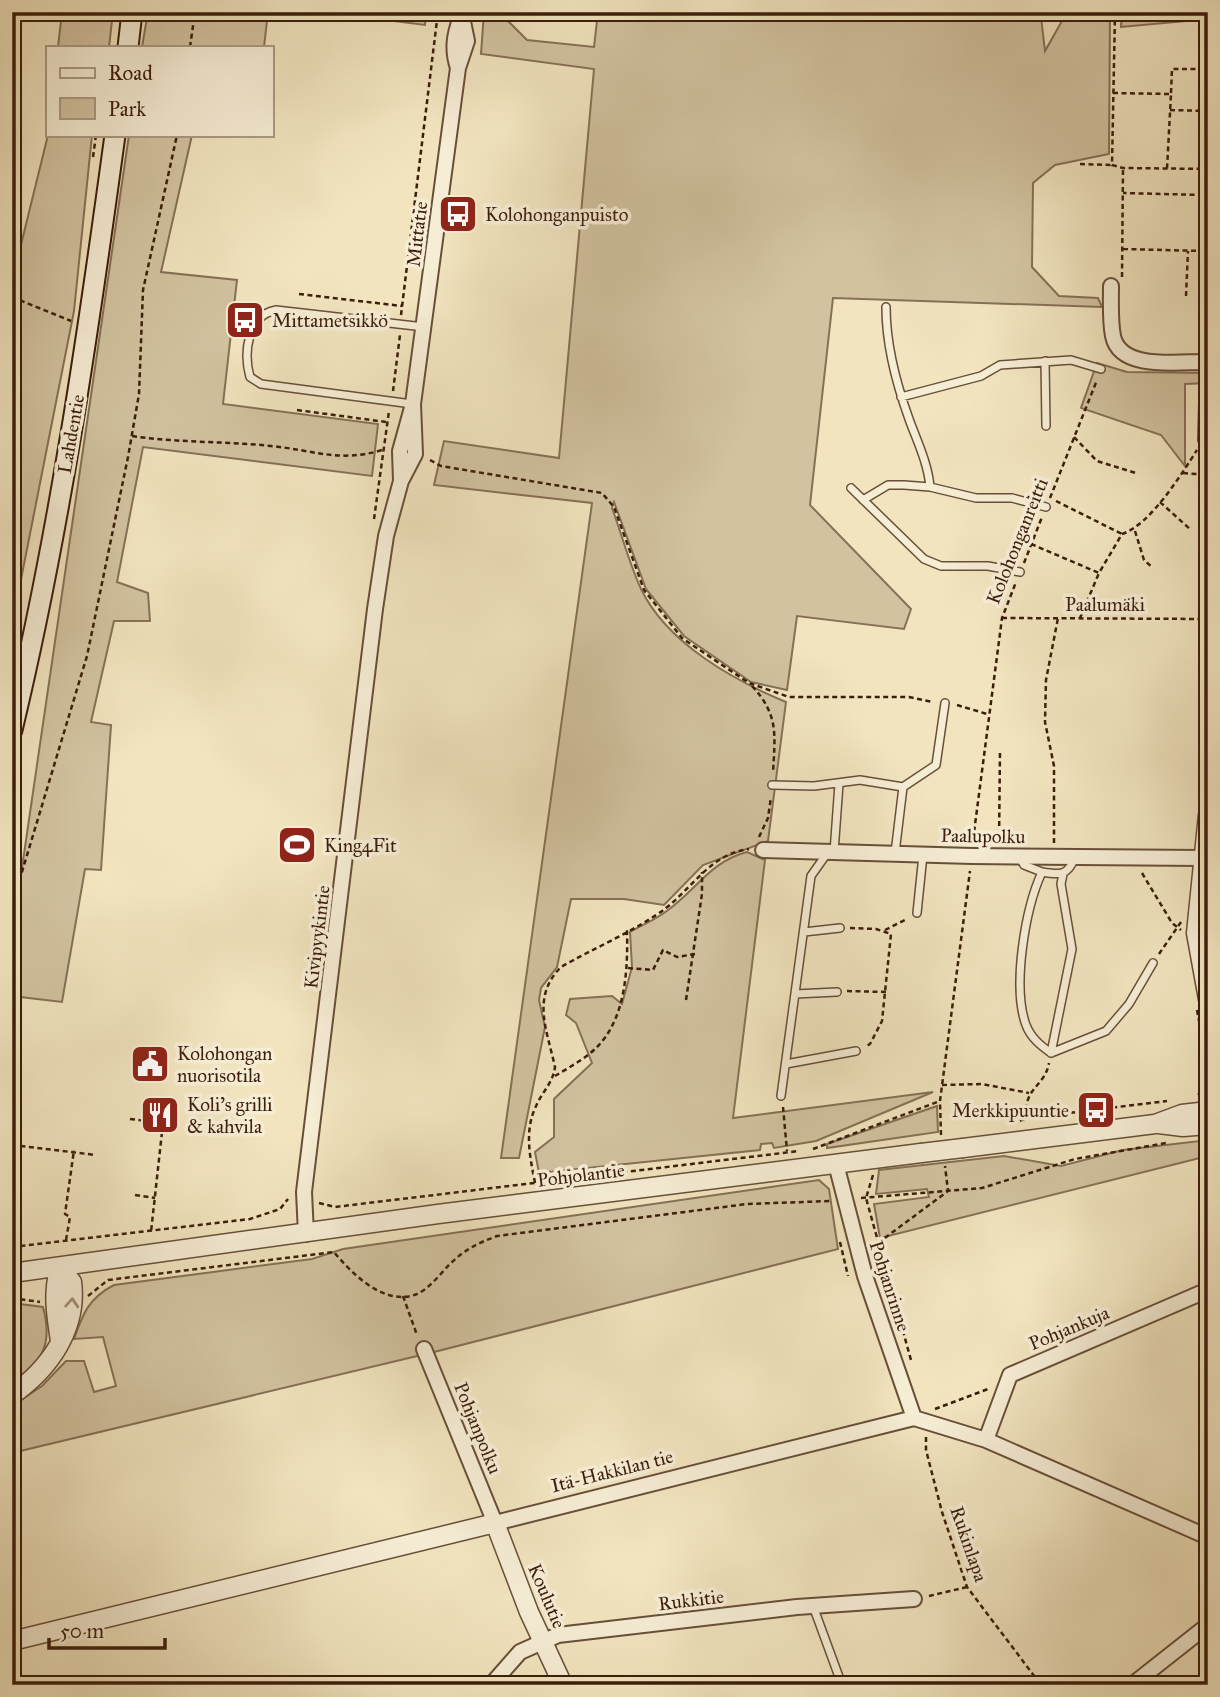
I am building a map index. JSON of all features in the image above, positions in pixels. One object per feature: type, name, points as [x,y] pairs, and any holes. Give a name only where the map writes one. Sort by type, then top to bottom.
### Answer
[{"type":"main road","points":[[128,46],[132,12]]},
{"type":"main road","name":"Lahdentie","points":[[12,730],[60,499],[90,324],[115,136]]},
{"type":"street","name":"Mittatie","points":[[400,452],[413,404],[458,68],[467,41],[461,15]]},
{"type":"street","points":[[1117,286],[1113,337],[1123,352],[1147,361],[1208,362]]},
{"type":"street","name":"Mittatie","points":[[413,404],[415,454]]},
{"type":"street","name":"Kivipyykintie","points":[[400,452],[401,481]]},
{"type":"street","name":"Kivipyykintie","points":[[306,1234],[304,1192],[375,609],[386,536],[401,481],[415,454]]},
{"type":"street","points":[[1208,816],[1196,933],[1208,999]]},
{"type":"street","name":"Paalupolku","points":[[758,850],[972,856],[1202,858]]},
{"type":"street","name":"Pohjolantie","points":[[13,1273],[1155,1124],[1182,1114],[1208,1111]]},
{"type":"street","name":"Pohjolantie","points":[[1155,1124],[1182,1127],[1208,1125]]},
{"type":"street","name":"Pohjanrinne","points":[[836,1164],[865,1276],[914,1418]]},
{"type":"street","points":[[12,1395],[45,1368],[60,1341],[54,1284],[60,1267]]},
{"type":"street","name":"Pohjankuja","points":[[1010,1375],[1208,1290]]},
{"type":"street","name":"Pohjanpolku","points":[[424,1349],[495,1522]]},
{"type":"street","points":[[986,1440],[1010,1375]]},
{"type":"street","points":[[914,1418],[986,1440],[1208,1537]]},
{"type":"street","name":"Itä-Hakkilan tie","points":[[12,1641],[914,1418]]},
{"type":"street","name":"Koulutie","points":[[495,1522],[563,1685]]},
{"type":"street","name":"Rukkitie","points":[[491,1685],[520,1652],[558,1635],[812,1606],[914,1599]]},
{"type":"street","points":[[1132,1685],[1208,1625]]},
{"type":"lane","points":[[886,307],[890,351],[901,397],[925,460],[930,487]]},
{"type":"lane","points":[[413,404],[261,384],[250,377],[249,342],[255,321],[262,312],[276,310],[425,327]]},
{"type":"lane","points":[[901,397],[981,376],[1000,365],[1071,359],[1101,369]]},
{"type":"lane","points":[[1045,361],[1046,426]]},
{"type":"lane","points":[[1205,442],[1203,403],[1208,400]]},
{"type":"lane","points":[[863,500],[888,485],[930,487],[976,498],[1012,498],[1046,507]]},
{"type":"lane","points":[[851,488],[924,559],[941,566],[988,566],[1020,572]]},
{"type":"lane","points":[[772,785],[839,784],[860,780],[903,787],[936,765],[945,703]]},
{"type":"lane","points":[[781,1096],[811,876],[831,852],[839,784]]},
{"type":"lane","points":[[895,854],[903,787]]},
{"type":"lane","points":[[917,913],[923,855]]},
{"type":"lane","points":[[1019,856],[1024,865],[1041,872],[1063,874],[1070,870],[1075,857]]},
{"type":"lane","points":[[1041,872],[1027,910],[1020,997],[1031,1034],[1036,1042],[1051,1053]]},
{"type":"lane","points":[[1051,1053],[1072,949],[1061,884],[1063,874]]},
{"type":"lane","points":[[804,932],[840,928]]},
{"type":"lane","points":[[1051,1053],[1105,1031],[1129,1003],[1153,962]]},
{"type":"lane","points":[[795,994],[837,992]]},
{"type":"lane","points":[[786,1064],[856,1051]]},
{"type":"lane","points":[[812,1606],[842,1685]]},
{"type":"path","points":[[190,46],[195,12]]},
{"type":"path","points":[[299,294],[402,306],[438,12]]},
{"type":"path","points":[[1112,165],[1115,12]]},
{"type":"path","points":[[1167,169],[1172,69],[1208,69]]},
{"type":"path","points":[[1114,93],[1171,94]]},
{"type":"path","points":[[1170,110],[1208,111]]},
{"type":"path","points":[[93,156],[96,136]]},
{"type":"path","points":[[12,905],[86,656],[139,394],[143,290],[177,136]]},
{"type":"path","points":[[1080,164],[1123,168],[1208,169]]},
{"type":"path","points":[[1117,286],[1123,249],[1123,168]]},
{"type":"path","points":[[1123,193],[1203,195],[1205,251],[1123,249]]},
{"type":"path","points":[[1186,296],[1188,251]]},
{"type":"path","points":[[12,297],[81,325],[90,324]]},
{"type":"path","points":[[393,386],[399,343]]},
{"type":"path","name":"Kolohonganreitti","points":[[812,1150],[816,1145],[940,1101],[972,856],[987,715],[1002,618],[1101,369]]},
{"type":"path","points":[[298,410],[386,422]]},
{"type":"path","points":[[131,436],[274,446],[321,456],[361,456],[383,450]]},
{"type":"path","points":[[1074,436],[1097,461],[1136,473]]},
{"type":"path","points":[[1080,618],[1099,573],[1122,534],[1135,530],[1205,442]]},
{"type":"path","points":[[429,459],[440,466],[602,493],[614,507],[644,590],[682,638],[749,683],[765,700],[775,730],[768,818],[758,850],[731,853],[702,872],[665,909],[561,967],[544,989],[541,1001],[555,1067],[554,1077]]},
{"type":"path","points":[[1182,473],[1208,475]]},
{"type":"path","points":[[1050,498],[1122,534]]},
{"type":"path","points":[[1159,501],[1191,530]]},
{"type":"path","points":[[1135,530],[1144,560],[1153,568]]},
{"type":"path","points":[[1031,544],[1099,573]]},
{"type":"path","name":"Paalumäki","points":[[1002,618],[1208,619]]},
{"type":"path","points":[[1058,618],[1046,680],[1045,722],[1052,750],[1052,832],[1058,857]]},
{"type":"path","points":[[749,683],[789,698],[909,697],[961,705],[987,715]]},
{"type":"path","points":[[1000,750],[1001,856]]},
{"type":"path","points":[[1202,790],[1208,791]]},
{"type":"path","points":[[1127,857],[1140,870],[1177,927],[1184,932]]},
{"type":"path","points":[[687,1000],[695,954],[695,929],[702,894],[702,872]]},
{"type":"path","points":[[840,928],[885,930],[917,913]]},
{"type":"path","points":[[1153,962],[1177,927]]},
{"type":"path","points":[[536,1182],[529,1153],[529,1126],[536,1106],[554,1077],[595,1050],[605,1038],[618,1007],[628,968],[626,930]]},
{"type":"path","points":[[856,1051],[870,1044],[882,1021],[891,934],[885,930]]},
{"type":"path","points":[[628,968],[653,970],[663,950],[677,957],[695,954]]},
{"type":"path","points":[[837,992],[886,992]]},
{"type":"path","points":[[1027,1118],[1025,1107],[1029,1093],[1048,1070],[1051,1053]]},
{"type":"path","points":[[942,1085],[982,1084],[1029,1093]]},
{"type":"path","points":[[1194,1097],[1208,1086]]},
{"type":"path","points":[[781,1096],[787,1151]]},
{"type":"path","points":[[1007,1126],[1027,1118],[1173,1100]]},
{"type":"path","points":[[130,1119],[163,1123],[151,1232]]},
{"type":"path","points":[[866,1198],[982,1188],[1075,1159],[1123,1148],[1178,1141]]},
{"type":"path","points":[[12,1146],[96,1155]]},
{"type":"path","points":[[66,1240],[70,1217],[65,1214],[74,1151]]},
{"type":"path","points":[[873,1170],[866,1198],[913,1366]]},
{"type":"path","points":[[62,1171],[70,1172]]},
{"type":"path","points":[[878,1242],[948,1191]]},
{"type":"path","points":[[135,1195],[155,1198]]},
{"type":"path","points":[[89,1295],[108,1280],[334,1252],[349,1270],[373,1287],[388,1295],[403,1296],[417,1294],[472,1245],[496,1236],[747,1204],[833,1200]]},
{"type":"path","points":[[12,1247],[250,1219],[281,1209],[288,1202]]},
{"type":"path","points":[[403,1296],[424,1349]]},
{"type":"path","points":[[12,1298],[35,1302]]},
{"type":"path","points":[[944,1414],[932,1410],[994,1387],[1002,1377],[1010,1375]]},
{"type":"path","name":"Rukinlapa","points":[[926,1433],[926,1450],[942,1512],[967,1587],[1041,1685]]},
{"type":"path","points":[[914,1599],[967,1587]]},
{"type":"green space","points":[[62,12],[113,12],[109,46],[58,46]]},
{"type":"green space","points":[[148,12],[268,12],[264,46],[142,46]]},
{"type":"green space","points":[[322,12],[426,12],[425,25]]},
{"type":"green space","points":[[484,12],[499,12],[527,40],[594,47],[598,12],[1021,12],[1041,17],[1045,51],[1067,12],[1110,12],[1109,154],[1055,165],[1033,183],[1032,267],[1059,296],[1098,298],[1102,307],[833,298],[810,505],[911,609],[904,629],[797,616],[787,690],[751,682],[684,636],[646,589],[614,502],[612,508],[641,589],[667,626],[703,658],[745,683],[786,702],[768,841],[703,865],[664,905],[624,899],[571,899],[557,967],[541,988],[539,1000],[545,1027],[519,1158],[501,1158],[592,503],[434,485],[444,441],[559,458],[594,69],[481,54]]},
{"type":"green space","points":[[1122,12],[1208,12],[1208,19],[1121,27]]},
{"type":"green space","points":[[48,136],[92,136],[74,311],[12,625],[12,265],[16,265]]},
{"type":"green space","points":[[129,136],[192,136],[161,272],[237,280],[223,404],[378,424],[372,476],[143,447],[117,582],[148,593],[150,621],[114,621],[91,722],[111,725],[101,870],[85,869],[62,1002],[12,996],[12,936]]},
{"type":"green space","points":[[1097,363],[1127,372],[1208,373],[1208,383],[1185,384],[1185,466],[1161,435],[1081,408]]},
{"type":"green space","points":[[747,852],[765,860],[733,1118],[933,1092],[816,1141],[774,1148],[772,1143],[761,1144],[760,1150],[539,1173],[535,1152],[554,1137],[554,1099],[592,1063],[576,1023],[566,1015],[570,999],[612,996],[622,1004],[632,967],[630,932],[664,913],[723,862]]},
{"type":"green space","points":[[937,1106],[938,1132],[827,1148],[827,1144]]},
{"type":"green space","points":[[1208,1140],[1208,1156],[880,1238],[874,1204],[929,1197],[927,1189],[876,1194],[879,1170],[1004,1156],[1061,1166],[1123,1150]]},
{"type":"green space","points":[[819,1180],[829,1189],[838,1249],[434,1352],[12,1453],[12,1406],[42,1386],[66,1361],[84,1361],[94,1392],[116,1386],[103,1337],[74,1339],[88,1307],[98,1295],[114,1285],[312,1259],[343,1249]]},
{"type":"green space","points":[[12,1303],[43,1307],[47,1332],[43,1351],[38,1359],[12,1383]]},
{"type":"place","name":"Kolohonganpuisto","points":[[458,214]]},
{"type":"place","name":"Mittametsikkö","points":[[245,320]]},
{"type":"place","name":"King4Fit","points":[[297,845]]},
{"type":"place","name":"Kolohongan nuorisotila","points":[[150,1064]]},
{"type":"place","name":"Merkkipuuntie","points":[[1096,1110]]},
{"type":"place","name":"Koli's grilli & kahvila","points":[[160,1115]]}]
